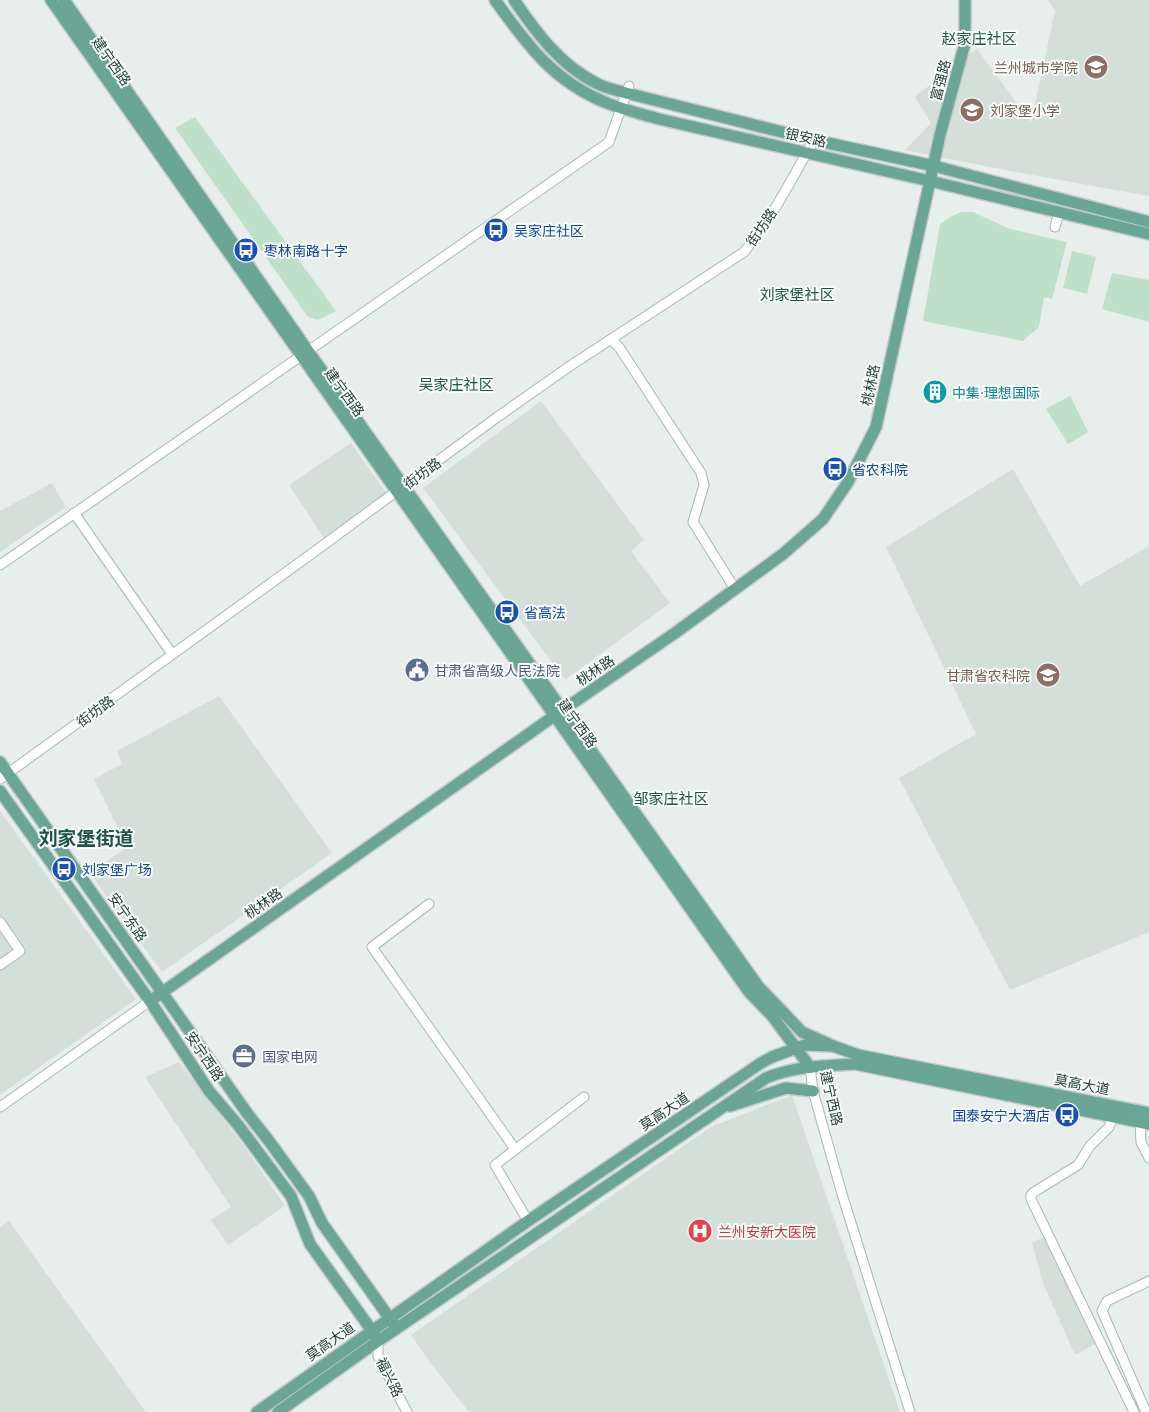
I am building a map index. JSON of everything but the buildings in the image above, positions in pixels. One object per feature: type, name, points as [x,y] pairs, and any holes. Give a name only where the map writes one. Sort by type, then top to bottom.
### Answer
[{"type":"main road","name":"建宁西路","points":[[51,0],[304,353],[558,713],[749,992],[801,1047]]},
{"type":"main road","name":"建宁西路","points":[[64,0],[304,353]]},
{"type":"main road","name":"银安路","points":[[495,0],[534,52],[554,72],[574,87],[622,108],[659,119],[930,181],[1149,234]]},
{"type":"main road","name":"银安路","points":[[514,0],[540,38],[568,65],[596,83],[814,140],[934,166],[1149,222]]},
{"type":"main road","name":"富强路","points":[[934,166],[940,136],[965,43],[965,0]]},
{"type":"main road","name":"桃林路","points":[[150,1001],[558,713],[675,633],[783,554],[823,519],[848,482],[876,427],[934,166]]},
{"type":"main road","name":"建宁西路","points":[[558,713],[758,986],[802,1032],[832,1046]]},
{"type":"main road","name":"安宁东路","points":[[0,762],[4,776],[163,992]]},
{"type":"main road","name":"安宁西路","points":[[1,793],[150,1001],[209,1091],[238,1125],[291,1196],[310,1244],[378,1341]]},
{"type":"main road","name":"安宁西路","points":[[163,992],[247,1113],[270,1141],[309,1196],[322,1223],[397,1328]]},
{"type":"main road","points":[[802,1032],[801,1047],[810,1067]]},
{"type":"main road","name":"莫高大道","points":[[257,1412],[528,1221],[761,1063],[801,1047],[832,1046],[858,1055],[1149,1113]]},
{"type":"main road","name":"莫高大道","points":[[278,1412],[378,1341],[721,1108],[766,1078],[779,1072],[810,1067],[855,1064],[1145,1123]]},
{"type":"main road","points":[[721,1108],[786,1088],[813,1091]]},
{"type":"street","points":[[0,565],[609,142],[627,90]]},
{"type":"street","name":"街坊路","points":[[4,776],[570,366],[744,252],[755,239],[814,140]]},
{"type":"street","points":[[1055,227],[1059,212]]},
{"type":"street","points":[[611,340],[619,347],[701,473],[704,485],[693,522],[735,589]]},
{"type":"street","points":[[74,513],[172,654]]},
{"type":"street","points":[[429,904],[372,947],[515,1149]]},
{"type":"street","points":[[0,922],[20,950],[0,965]]},
{"type":"street","name":"桃林路","points":[[0,1107],[150,1001]]},
{"type":"street","name":"建宁西路","points":[[810,1067],[813,1091],[842,1194],[910,1412]]},
{"type":"street","points":[[528,1221],[495,1165],[584,1097]]},
{"type":"street","points":[[1113,1116],[1108,1127],[1090,1146],[1078,1165],[1034,1192],[1031,1195],[1031,1199],[1134,1412]]},
{"type":"street","points":[[1145,1123],[1142,1142],[1149,1158]]},
{"type":"street","points":[[1146,1412],[1102,1311],[1107,1301],[1149,1281]]},
{"type":"street","name":"福兴路","points":[[378,1341],[378,1356],[407,1412]]},
{"type":"shaded area","name":"兰州城市学院","points":[[1048,0],[1149,0],[1149,196],[905,150],[931,123],[915,97],[977,49],[1031,122],[1055,11]]},
{"type":"shaded area","points":[[541,401],[644,540],[631,551],[670,603],[565,680],[423,488]]},
{"type":"shaded area","points":[[351,443],[389,497],[326,541],[289,485]]},
{"type":"shaded area","name":"甘肃省农科院","points":[[1013,469],[1080,586],[1149,546],[1149,932],[1010,990],[899,778],[976,734],[886,547]]},
{"type":"shaded area","points":[[52,483],[66,507],[0,552],[0,511]]},
{"type":"shaded area","points":[[219,696],[332,853],[162,972],[90,873],[127,847],[94,779],[122,764],[117,751]]},
{"type":"shaded area","points":[[0,811],[136,999],[0,1095]]},
{"type":"shaded area","points":[[179,1062],[247,1150],[285,1206],[228,1245],[211,1220],[231,1207],[145,1077]]},
{"type":"shaded area","name":"兰州安新大医院","points":[[792,1095],[900,1412],[469,1412],[411,1335],[711,1127]]},
{"type":"shaded area","points":[[9,1221],[146,1412],[0,1412],[0,1227]]},
{"type":"shaded area","points":[[1045,1236],[1097,1343],[1075,1355],[1043,1283],[1032,1243]]},
{"type":"green space","points":[[195,117],[336,311],[318,320],[308,317],[175,128]]},
{"type":"green space","points":[[961,212],[973,212],[1010,229],[1067,242],[1052,299],[1044,297],[1039,327],[1023,341],[923,321],[940,224]]},
{"type":"green space","points":[[1072,251],[1096,257],[1087,294],[1063,288]]},
{"type":"green space","points":[[1112,273],[1149,280],[1149,322],[1102,309]]},
{"type":"green space","points":[[1070,396],[1088,432],[1068,444],[1046,409]]},
{"type":"place","name":"兰州城市学院","points":[[1096,67]]},
{"type":"place","name":"刘家堡小学","points":[[972,110]]},
{"type":"place","name":"吴家庄社区","points":[[496,230]]},
{"type":"place","name":"枣林南路十字","points":[[246,250]]},
{"type":"place","name":"中集·理想国际","points":[[935,392]]},
{"type":"place","name":"省农科院","points":[[835,469]]},
{"type":"place","name":"省高法","points":[[507,612]]},
{"type":"place","name":"甘肃省高级人民法院","points":[[417,670]]},
{"type":"place","name":"甘肃省农科院","points":[[1048,675]]},
{"type":"place","name":"刘家堡广场","points":[[64,869]]},
{"type":"place","name":"国家电网","points":[[244,1056]]},
{"type":"place","name":"国泰安宁大酒店","points":[[1067,1115]]},
{"type":"place","name":"兰州安新大医院","points":[[700,1231]]},
{"type":"district","name":"赵家庄社区","points":[[979,38]]},
{"type":"district","name":"刘家堡社区","points":[[797,294]]},
{"type":"district","name":"吴家庄社区","points":[[456,384]]},
{"type":"district","name":"邹家庄社区","points":[[671,798]]},
{"type":"district","name":"刘家堡街道","points":[[86,838]]}]
